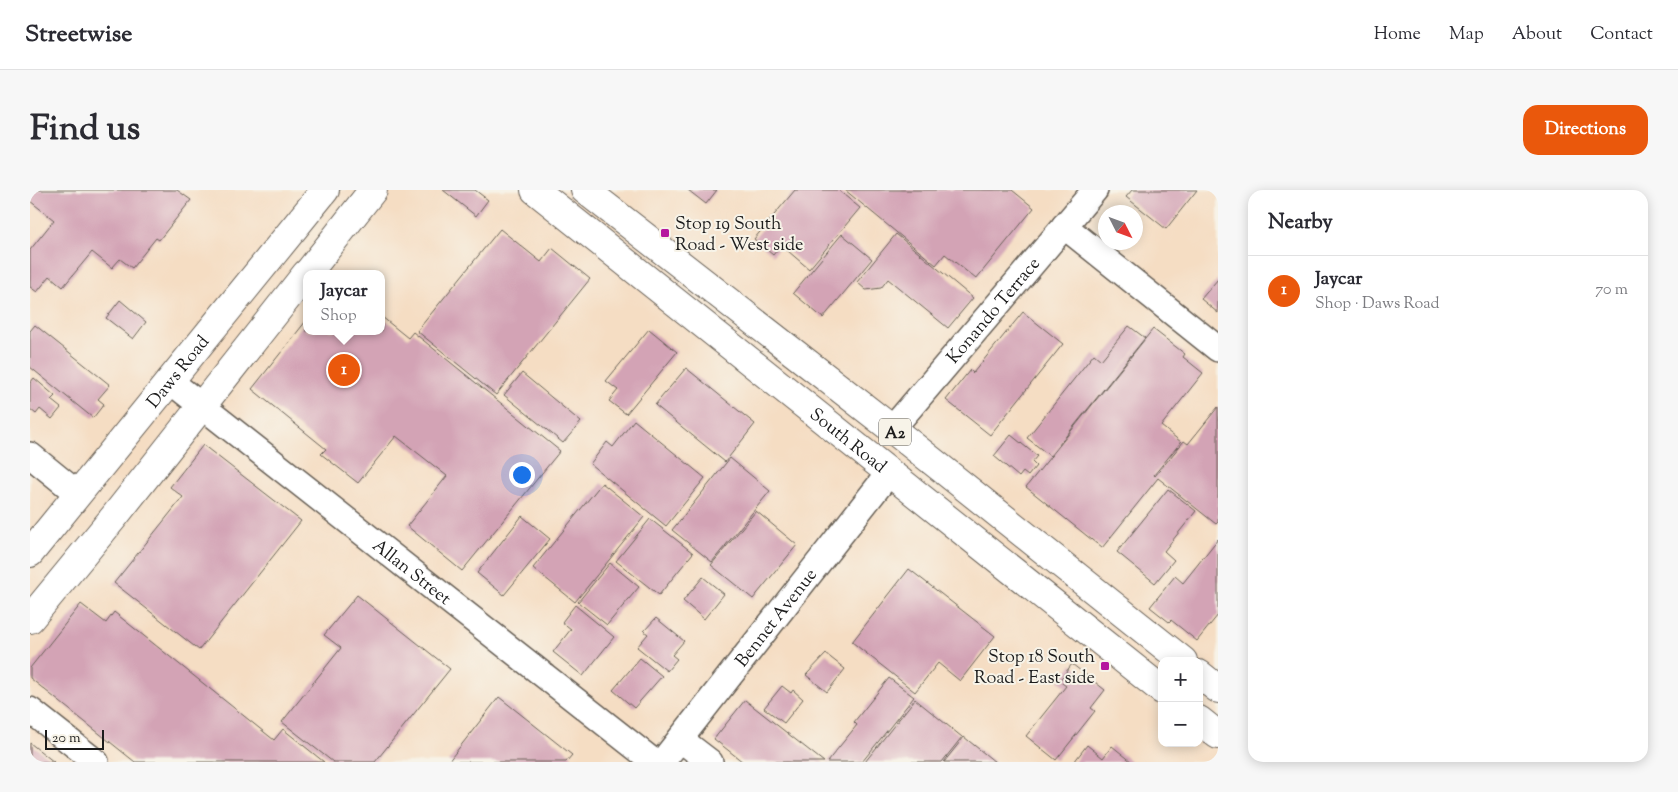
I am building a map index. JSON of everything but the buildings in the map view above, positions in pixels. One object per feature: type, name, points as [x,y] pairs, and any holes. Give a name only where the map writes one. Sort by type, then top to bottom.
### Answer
[{"type":"main road","name":"Daws Road","points":[[30,553],[325,190]]},
{"type":"main road","points":[[310,270],[373,190]]},
{"type":"main road","name":"South Road","points":[[536,190],[1158,687]]},
{"type":"main road","name":"South Road","points":[[585,190],[892,429],[1178,657]]},
{"type":"main road","points":[[30,619],[114,517],[303,279]]},
{"type":"main road","points":[[1203,677],[1218,689]]},
{"type":"main road","points":[[1203,723],[1218,735]]},
{"type":"street","name":"Konando Terrace","points":[[892,429],[1094,190]]},
{"type":"street","points":[[1064,226],[1218,349]]},
{"type":"street","name":"Allan Street","points":[[170,381],[654,762]]},
{"type":"street","points":[[30,456],[78,494]]},
{"type":"street","name":"Bennet Avenue","points":[[662,762],[890,473]]},
{"type":"street","points":[[30,710],[96,762]]},
{"type":"street","points":[[680,739],[710,762]]},
{"type":"place","name":"Stop 19 South Road - West side","points":[[665,233]]},
{"type":"place","name":"Jaycar","points":[[344,370]]},
{"type":"place","name":"Stop 18 South Road - East side","points":[[1105,666]]}]
